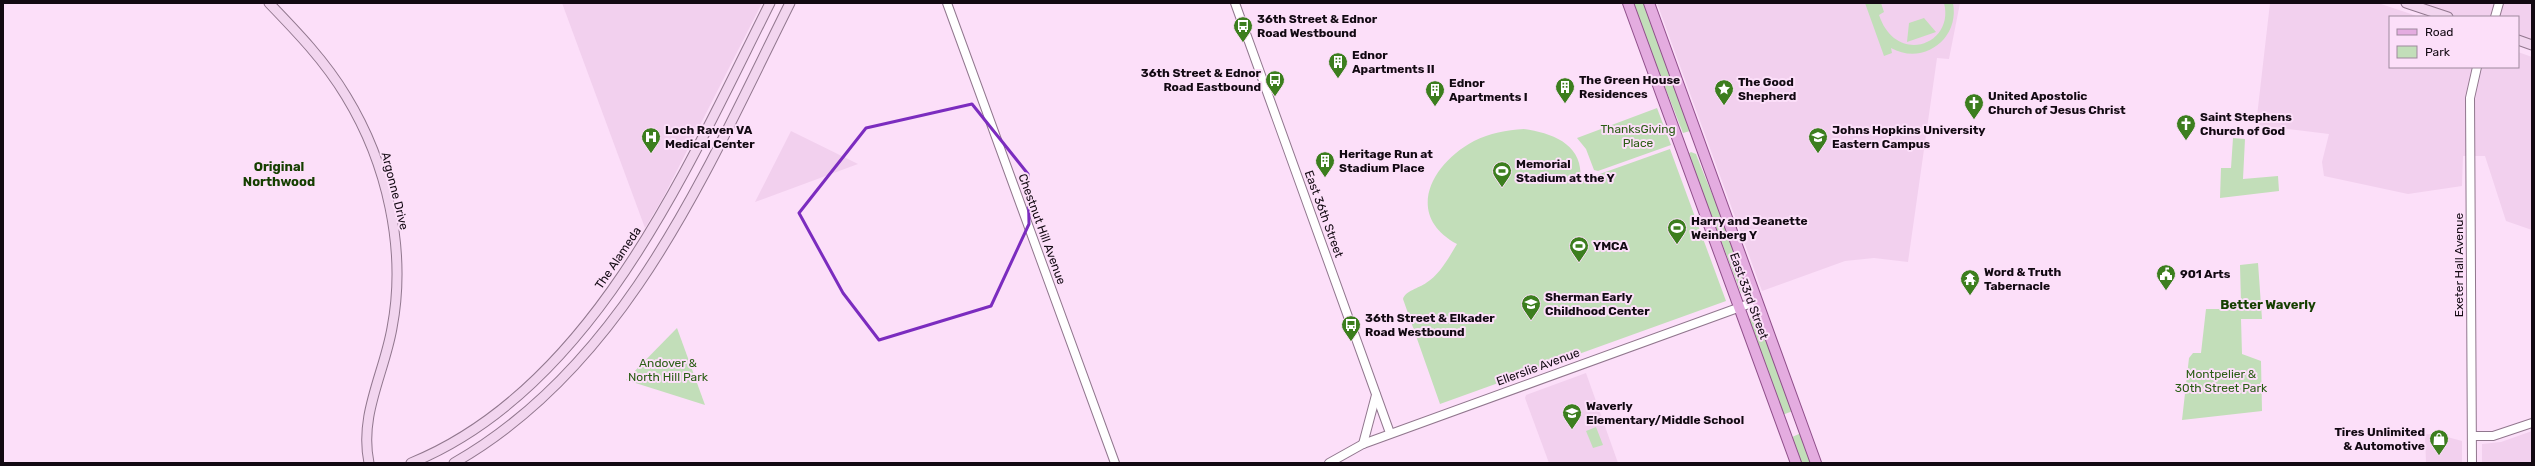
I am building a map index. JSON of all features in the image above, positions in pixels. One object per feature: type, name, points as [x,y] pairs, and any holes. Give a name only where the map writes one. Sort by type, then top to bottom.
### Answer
[{"type":"main road","name":"Argonne Drive","points":[[269,3],[307,43],[346,95],[374,151],[393,221],[396,262],[395,314],[390,340],[367,416],[366,436],[369,463]]},
{"type":"main road","name":"The Alameda","points":[[411,463],[463,437],[508,404],[556,358],[604,301],[640,248],[672,195],[770,3]]},
{"type":"main road","points":[[454,463],[500,434],[540,400],[577,361],[629,296],[657,257],[685,210],[790,3]]},
{"type":"main road","name":"East 33rd Street","points":[[1628,3],[1796,463]]},
{"type":"main road","name":"East 33rd Street","points":[[1649,3],[1816,463]]},
{"type":"main road","points":[[2406,3],[2445,16]]},
{"type":"main road","points":[[2519,40],[2532,45]]},
{"type":"street","name":"Chestnut Hill Avenue","points":[[947,3],[1115,463]]},
{"type":"street","name":"East 36th Street","points":[[1235,3],[1390,433]]},
{"type":"street","points":[[2495,16],[2499,3]]},
{"type":"street","name":"Exeter Hall Avenue","points":[[2472,463],[2470,98],[2477,68]]},
{"type":"street","name":"Ellerslie Avenue","points":[[1329,463],[1363,444],[1390,433],[1757,301]]},
{"type":"street","points":[[1363,444],[1376,394]]},
{"type":"street","points":[[2472,436],[2493,436],[2532,423]]},
{"type":"highlighted area","points":[[972,104],[1028,174],[1029,224],[991,306],[879,340],[843,293],[799,213],[866,128]]},
{"type":"shaded area","name":"Loch Raven VA Medical Center","points":[[562,3],[762,3],[663,198],[645,228]]},
{"type":"shaded area","name":"Johns Hopkins University Eastern Campus","points":[[1657,3],[1960,3],[1949,59],[1937,58],[1908,262],[1874,258],[1845,261],[1762,291]]},
{"type":"shaded area","points":[[2270,3],[2378,3],[2417,16],[2389,16],[2389,68],[2519,68],[2519,52],[2532,57],[2532,230],[2506,221],[2485,156],[2463,156],[2462,186],[2408,194],[2324,176],[2322,162],[2329,134],[2256,125]]},
{"type":"shaded area","points":[[2408,3],[2532,3],[2532,43],[2519,39],[2519,16],[2447,16]]},
{"type":"shaded area","points":[[791,131],[858,164],[755,202]]},
{"type":"shaded area","name":"Waverly Elementary/Middle School","points":[[1586,373],[1618,463],[1549,463],[1525,398],[1526,395]]},
{"type":"shaded area","points":[[2532,431],[2532,463],[2482,463],[2482,444],[2501,442]]},
{"type":"shaded area","points":[[2425,434],[2440,435],[2462,441],[2462,463],[2426,463]]},
{"type":"green space","points":[[1632,3],[1645,3],[1690,131],[1683,133]]},
{"type":"green space","points":[[1865,3],[1881,3],[1884,12],[1879,15],[1887,31],[1898,41],[1910,45],[1922,44],[1933,39],[1941,30],[1945,18],[1944,3],[1953,3],[1954,16],[1951,28],[1945,38],[1937,46],[1927,51],[1915,54],[1903,53],[1891,48],[1892,53],[1884,56]]},
{"type":"green space","points":[[1924,18],[1936,32],[1907,42],[1909,23]]},
{"type":"green space","name":"ThanksGiving Place","points":[[1657,108],[1671,145],[1598,171],[1594,170],[1586,149],[1577,138]]},
{"type":"green space","name":"YMCA","points":[[1524,129],[1546,134],[1565,143],[1577,158],[1580,169],[1580,181],[1670,149],[1726,301],[1440,404],[1403,299],[1406,294],[1426,283],[1435,275],[1443,266],[1457,244],[1441,232],[1431,219],[1428,205],[1430,190],[1436,176],[1446,163],[1459,151],[1474,141],[1504,131]]},
{"type":"green space","points":[[2233,138],[2245,139],[2243,179],[2278,176],[2279,191],[2220,198],[2221,168],[2231,168]]},
{"type":"green space","points":[[1691,152],[1696,154],[1731,239],[1746,292],[1741,293],[1688,154]]},
{"type":"green space","name":"Montpelier & 30th Street Park","points":[[2258,263],[2262,319],[2241,319],[2242,354],[2261,361],[2262,411],[2182,420],[2189,358],[2193,353],[2201,353],[2206,309],[2219,309],[2225,300],[2241,302],[2240,265]]},
{"type":"green space","points":[[1752,316],[1759,318],[1793,411],[1782,415],[1748,321]]},
{"type":"green space","name":"Andover & North Hill Park","points":[[677,328],[705,405],[626,380]]},
{"type":"green space","points":[[1596,427],[1603,445],[1593,448],[1586,431]]},
{"type":"green space","points":[[1801,433],[1812,463],[1799,463],[1790,438]]},
{"type":"place","name":"36th Street & Ednor Road Westbound","points":[[1243,43]]},
{"type":"place","name":"Ednor Apartments II","points":[[1338,79]]},
{"type":"place","name":"36th Street & Ednor Road Eastbound","points":[[1275,97]]},
{"type":"place","name":"The Green House Residences","points":[[1565,104]]},
{"type":"place","name":"The Good Shepherd","points":[[1724,106]]},
{"type":"place","name":"Ednor Apartments I","points":[[1435,107]]},
{"type":"place","name":"United Apostolic Church of Jesus Christ","points":[[1974,120]]},
{"type":"place","name":"Saint Stephens Church of God","points":[[2186,141]]},
{"type":"place","name":"Loch Raven VA Medical Center","points":[[651,154]]},
{"type":"place","name":"Johns Hopkins University Eastern Campus","points":[[1818,154]]},
{"type":"place","name":"Heritage Run at Stadium Place","points":[[1325,178]]},
{"type":"place","name":"Memorial Stadium at the Y","points":[[1502,188]]},
{"type":"place","name":"Harry and Jeanette Weinberg Y","points":[[1677,245]]},
{"type":"place","name":"YMCA","points":[[1579,263]]},
{"type":"place","name":"901 Arts","points":[[2166,291]]},
{"type":"place","name":"Word & Truth Tabernacle","points":[[1970,296]]},
{"type":"place","name":"Sherman Early Childhood Center","points":[[1531,321]]},
{"type":"place","name":"36th Street & Elkader Road Westbound","points":[[1351,342]]},
{"type":"place","name":"Waverly Elementary/Middle School","points":[[1572,430]]},
{"type":"place","name":"Tires Unlimited & Automotive","points":[[2439,456]]},
{"type":"district","name":"Original Northwood","points":[[279,174]]},
{"type":"district","name":"Better Waverly","points":[[2268,304]]}]
